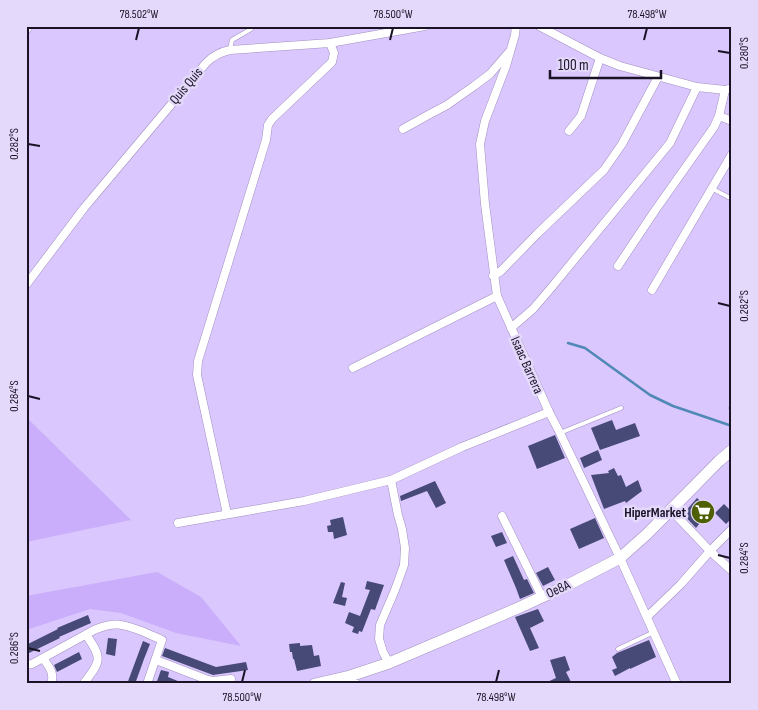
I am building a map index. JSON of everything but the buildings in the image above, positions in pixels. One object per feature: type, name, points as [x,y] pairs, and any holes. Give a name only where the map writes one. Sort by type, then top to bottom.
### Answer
[{"type":"street","points":[[26,30],[29,26]]},
{"type":"street","name":"Quis Quis","points":[[26,285],[84,208],[212,57],[220,52],[230,50],[330,43],[425,26]]},
{"type":"street","name":"Isaac Barrera","points":[[516,26],[511,50],[485,121],[480,144],[496,296],[549,412],[620,558],[677,684]]},
{"type":"street","points":[[539,26],[600,58],[620,66],[697,87],[728,89],[714,127],[618,266]]},
{"type":"street","points":[[227,514],[197,375],[198,361],[266,140],[268,125],[278,112],[332,62],[334,53],[330,43]]},
{"type":"street","points":[[404,129],[447,106],[490,74],[511,50]]},
{"type":"street","points":[[570,131],[581,116],[600,58]]},
{"type":"street","points":[[493,276],[501,271],[604,170],[622,144],[658,77]]},
{"type":"street","points":[[511,328],[533,309],[665,150],[677,130],[697,87]]},
{"type":"street","points":[[719,116],[732,121]]},
{"type":"street","points":[[652,290],[732,154]]},
{"type":"street","points":[[353,368],[496,296]]},
{"type":"street","points":[[178,523],[304,501],[391,480],[462,447],[549,412]]},
{"type":"street","name":"Oe8A","points":[[315,684],[352,682],[389,663],[542,597],[620,558],[634,547],[732,450]]},
{"type":"street","points":[[389,663],[379,638],[380,625],[404,565],[406,548],[391,480]]},
{"type":"street","points":[[670,510],[732,571]]},
{"type":"street","points":[[502,516],[542,597]]},
{"type":"street","points":[[647,617],[732,529]]},
{"type":"street","points":[[26,664],[32,664],[104,626],[116,624],[128,626],[162,640],[147,684]]},
{"type":"street","points":[[83,684],[98,663],[96,649],[86,635]]},
{"type":"street","points":[[43,658],[53,674],[51,684]]},
{"type":"street","points":[[156,660],[208,680],[231,679]]},
{"type":"lane","points":[[230,50],[232,40],[251,29],[252,26]]},
{"type":"lane","points":[[711,188],[732,198]]},
{"type":"lane","points":[[560,433],[621,408]]},
{"type":"lane","points":[[618,649],[654,632]]},
{"type":"shaded area","points":[[26,416],[29,420],[131,520],[26,542]]},
{"type":"shaded area","points":[[157,572],[201,597],[241,646],[176,633],[121,613],[90,609],[26,630],[26,596]]},
{"type":"waterway","points":[[568,343],[585,348],[650,395],[673,406],[732,426]]},
{"type":"place","name":"HiperMarket","points":[[703,512]]}]
